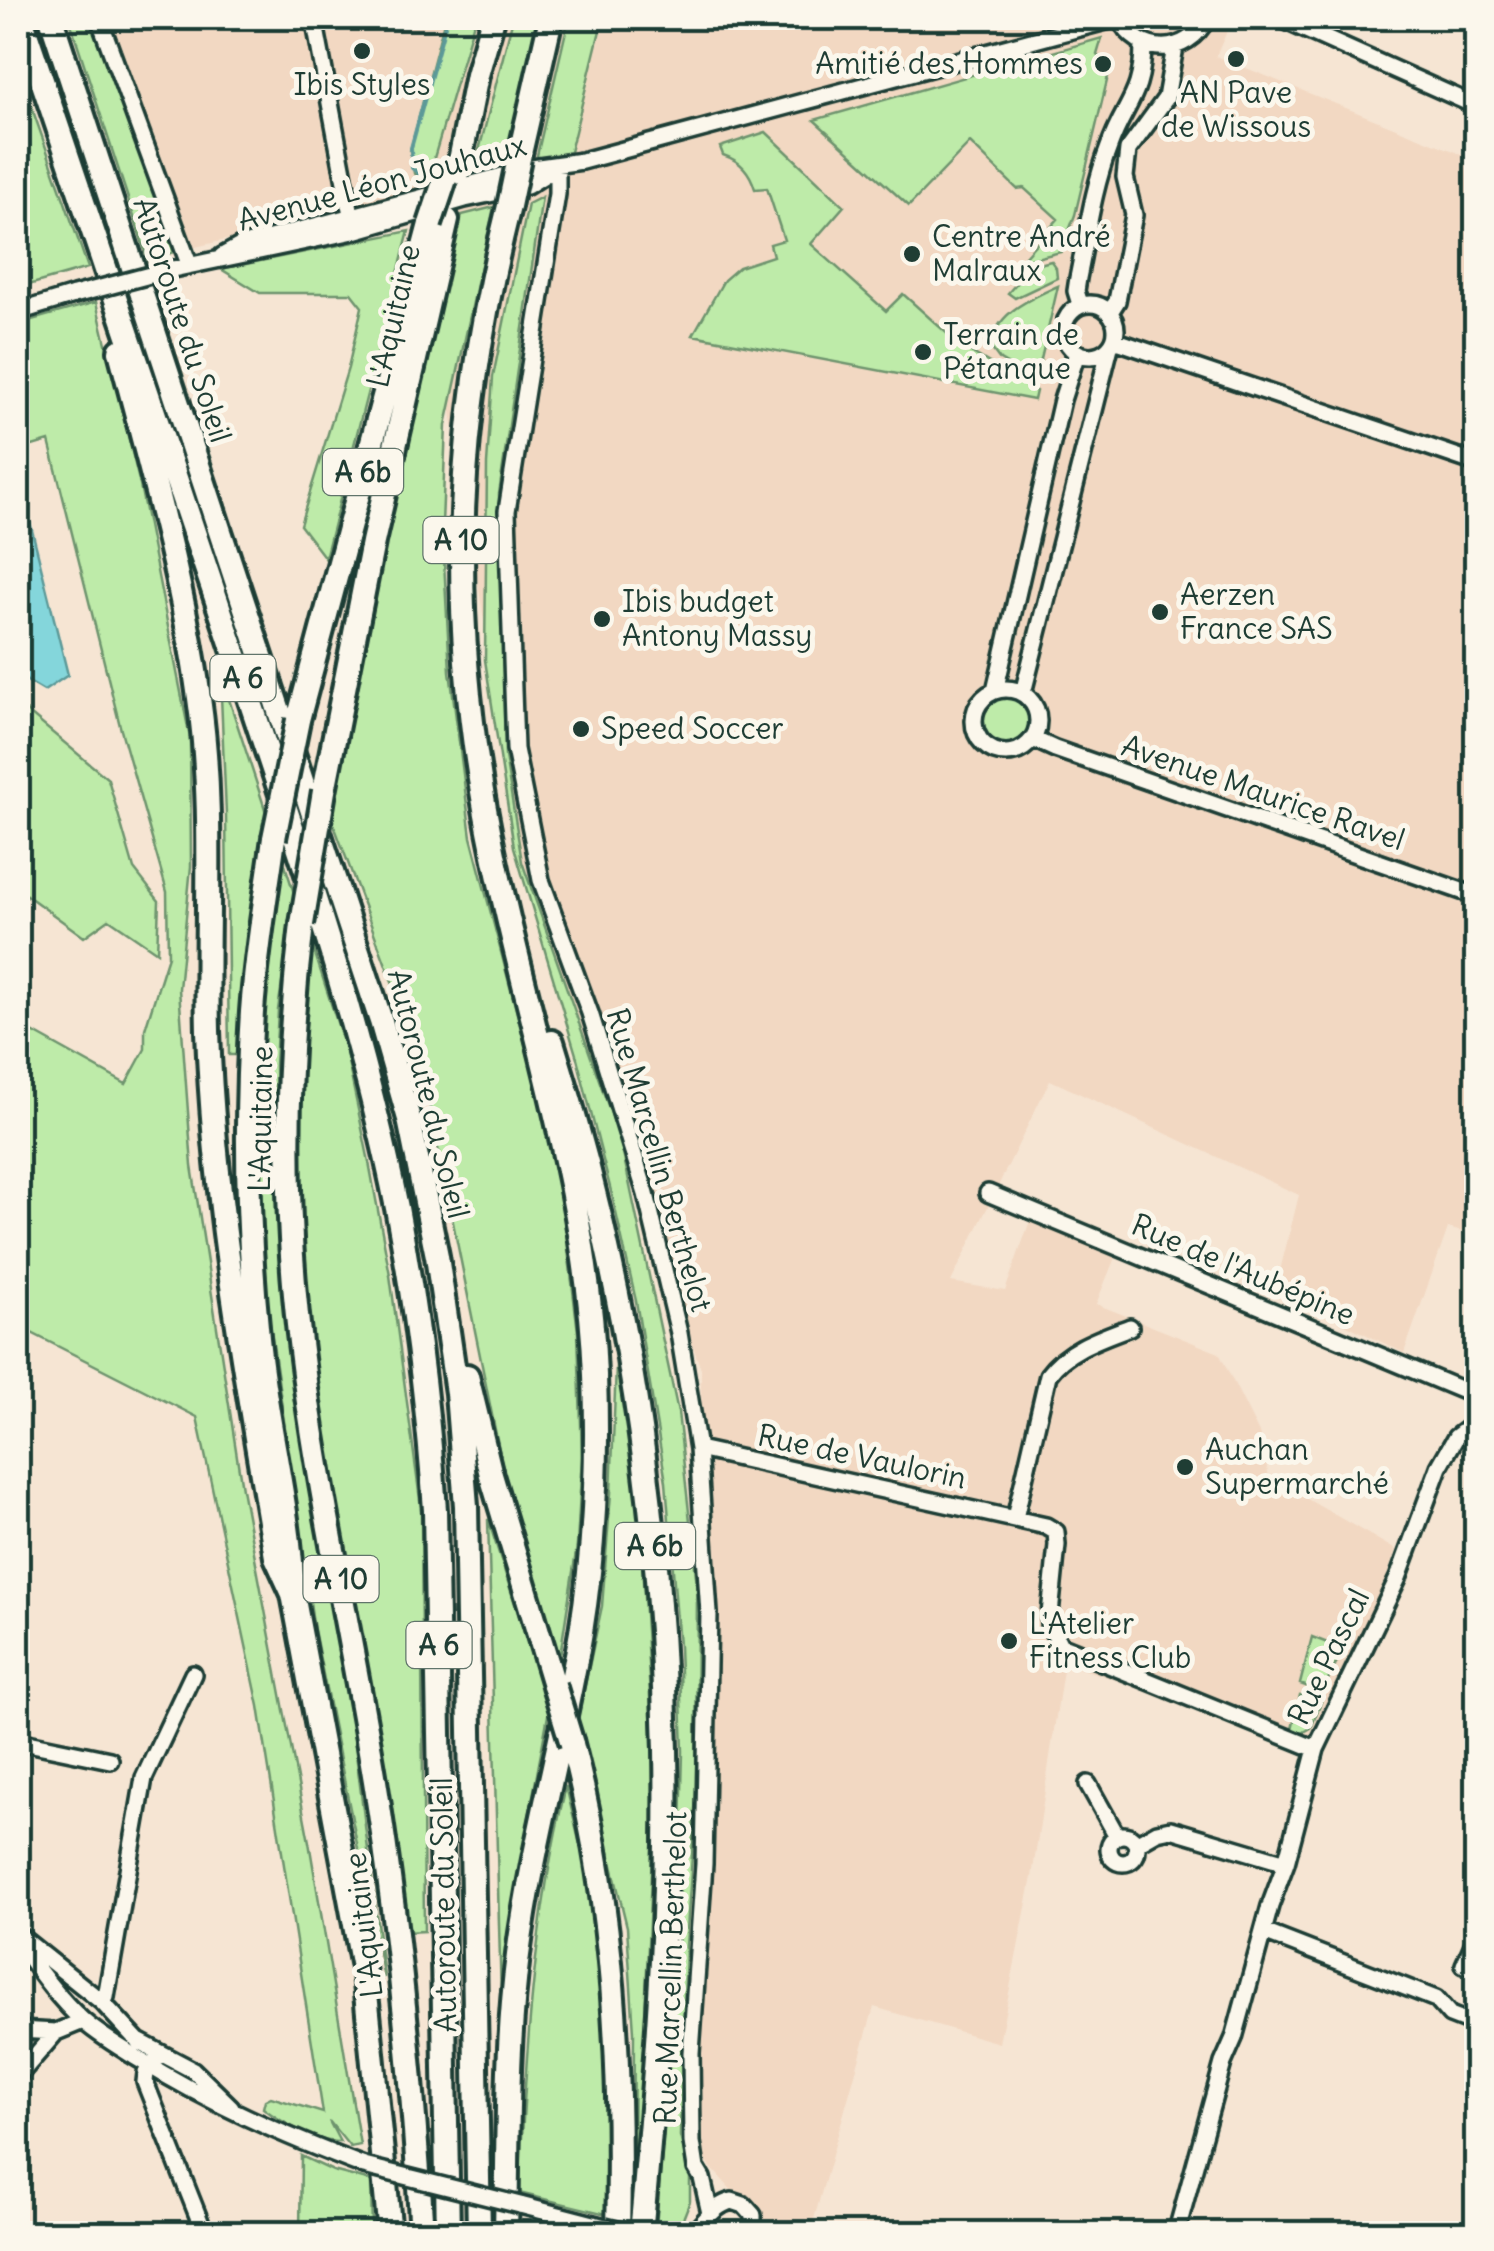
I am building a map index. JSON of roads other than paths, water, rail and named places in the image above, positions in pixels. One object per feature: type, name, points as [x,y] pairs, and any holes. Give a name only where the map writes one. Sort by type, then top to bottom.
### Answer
[{"type":"highway","name":"Autoroute du Soleil","points":[[22,18],[327,938],[402,1236],[427,1410],[435,1510],[448,2234]]},
{"type":"highway","name":"Autoroute du Soleil","points":[[51,18],[381,1021],[408,1119],[437,1256],[456,1393],[466,1506],[479,2234]]},
{"type":"highway","name":"A 6b","points":[[390,2234],[364,1973],[293,1594],[291,1546],[258,1342],[248,1182],[252,1008],[274,838],[298,720],[493,18]]},
{"type":"highway","name":"A 10","points":[[506,2234],[510,2042],[518,1958],[581,1635],[593,1528],[596,1420],[588,1300],[574,1204],[500,876],[472,724],[461,557],[466,445],[486,295],[551,18]]},
{"type":"highway","points":[[76,184],[191,641],[206,756],[208,1030],[224,1226],[276,1557],[293,1594]]},
{"type":"highway","name":"L'Aquitaine","points":[[422,2234],[389,1876],[306,1379],[295,1297],[288,1194],[302,924],[324,791],[439,222]]},
{"type":"highway","name":"A 6b","points":[[500,876],[574,1112],[604,1228],[631,1364],[650,1496],[663,1663],[666,1839],[658,2019],[640,2234]]},
{"type":"highway","points":[[437,1256],[491,1474],[572,1744],[602,1878],[620,2125],[612,2230]]},
{"type":"street","points":[[99,18],[181,266]]},
{"type":"street","points":[[314,18],[352,224]]},
{"type":"street","points":[[1118,18],[1143,44],[1159,48],[1191,40],[1208,18]]},
{"type":"street","name":"Avenue Léon Jouhaux","points":[[18,312],[181,266],[222,256],[244,256],[532,168],[557,167],[1118,18]]},
{"type":"street","points":[[1279,18],[1476,106]]},
{"type":"street","points":[[1080,304],[1076,290],[1100,180],[1109,145],[1142,80],[1143,44]]},
{"type":"street","points":[[1110,312],[1118,301],[1134,214],[1125,177],[1128,150],[1166,98],[1175,47]]},
{"type":"street","name":"Rue Marcellin Berthelot","points":[[557,167],[557,194],[508,512],[515,749],[540,880],[590,1013],[646,1194],[679,1333],[698,1449],[709,1613],[704,1864],[691,2053],[692,2142],[709,2222]]},
{"type":"street","points":[[1023,694],[1116,330],[1110,312],[1094,304],[1080,304],[1070,312],[1063,328],[1070,348],[1094,356],[1112,343]]},
{"type":"street","points":[[1112,343],[1476,464]]},
{"type":"street","points":[[995,691],[1062,400],[1078,353]]},
{"type":"street","points":[[1005,689],[1023,694],[1036,709],[1037,729],[1033,738],[1016,751],[1005,753],[985,745],[975,726],[979,705],[995,691],[1005,689]]},
{"type":"street","name":"Avenue Maurice Ravel","points":[[1033,738],[1073,756],[1476,896]]},
{"type":"street","name":"Rue de l'Aubépine","points":[[988,1194],[1476,1396]]},
{"type":"street","points":[[1015,1518],[1048,1375],[1069,1355],[1130,1327]]},
{"type":"street","name":"Rue Pascal","points":[[1176,2234],[1316,1749],[1398,1578],[1438,1467],[1456,1436],[1476,1422]]},
{"type":"street","name":"Rue de Vaulorin","points":[[698,1449],[1046,1526],[1056,1532],[1058,1545],[1049,1624],[1060,1645],[1316,1749]]},
{"type":"street","points":[[101,2002],[106,1997],[144,1778],[193,1674]]},
{"type":"street","points":[[18,1741],[110,1760]]},
{"type":"street","points":[[1088,1784],[1117,1836]]},
{"type":"street","points":[[1117,1836],[1109,1850],[1118,1862],[1132,1859],[1136,1844],[1171,1829],[1286,1863]]},
{"type":"street","points":[[1117,1836],[1128,1836],[1136,1844]]},
{"type":"street","points":[[1264,1932],[1436,1999],[1450,2015],[1476,2024]]},
{"type":"street","points":[[18,1938],[101,2002],[162,2060],[176,2081],[214,2103],[364,2166],[633,2234]]},
{"type":"street","points":[[18,1938],[82,2020],[178,2068],[176,2081],[156,2106]]},
{"type":"street","points":[[1464,1964],[1476,1938]]},
{"type":"street","points":[[82,2020],[86,1999],[101,2002]]},
{"type":"street","points":[[18,2076],[56,2032],[82,2020],[98,2024],[104,2015],[101,2002]]},
{"type":"street","points":[[18,2030],[56,2032]]},
{"type":"street","points":[[162,2060],[145,2082],[205,2234]]},
{"type":"street","points":[[162,2060],[193,2070],[234,2110]]},
{"type":"street","points":[[702,2178],[728,2201],[744,2204],[753,2215],[752,2234]]},
{"type":"street","points":[[692,2234],[728,2201]]},
{"type":"water","points":[[18,494],[26,506],[68,675],[44,691],[18,672]]},
{"type":"waterway","points":[[426,180],[412,168],[411,148],[447,18]]},
{"type":"place","name":"Ibis Styles","points":[[362,51]]},
{"type":"place","name":"AN Pave de Wissous","points":[[1236,59]]},
{"type":"place","name":"Amitié des Hommes","points":[[1103,64]]},
{"type":"place","name":"Centre André Malraux","points":[[912,254]]},
{"type":"place","name":"Terrain de Pétanque","points":[[923,352]]},
{"type":"place","name":"Aerzen France SAS","points":[[1160,612]]},
{"type":"place","name":"Ibis budget Antony Massy","points":[[602,619]]},
{"type":"place","name":"Speed Soccer","points":[[581,729]]},
{"type":"place","name":"Auchan Supermarché","points":[[1185,1467]]},
{"type":"place","name":"L'Atelier Fitness Club","points":[[1009,1641]]}]
